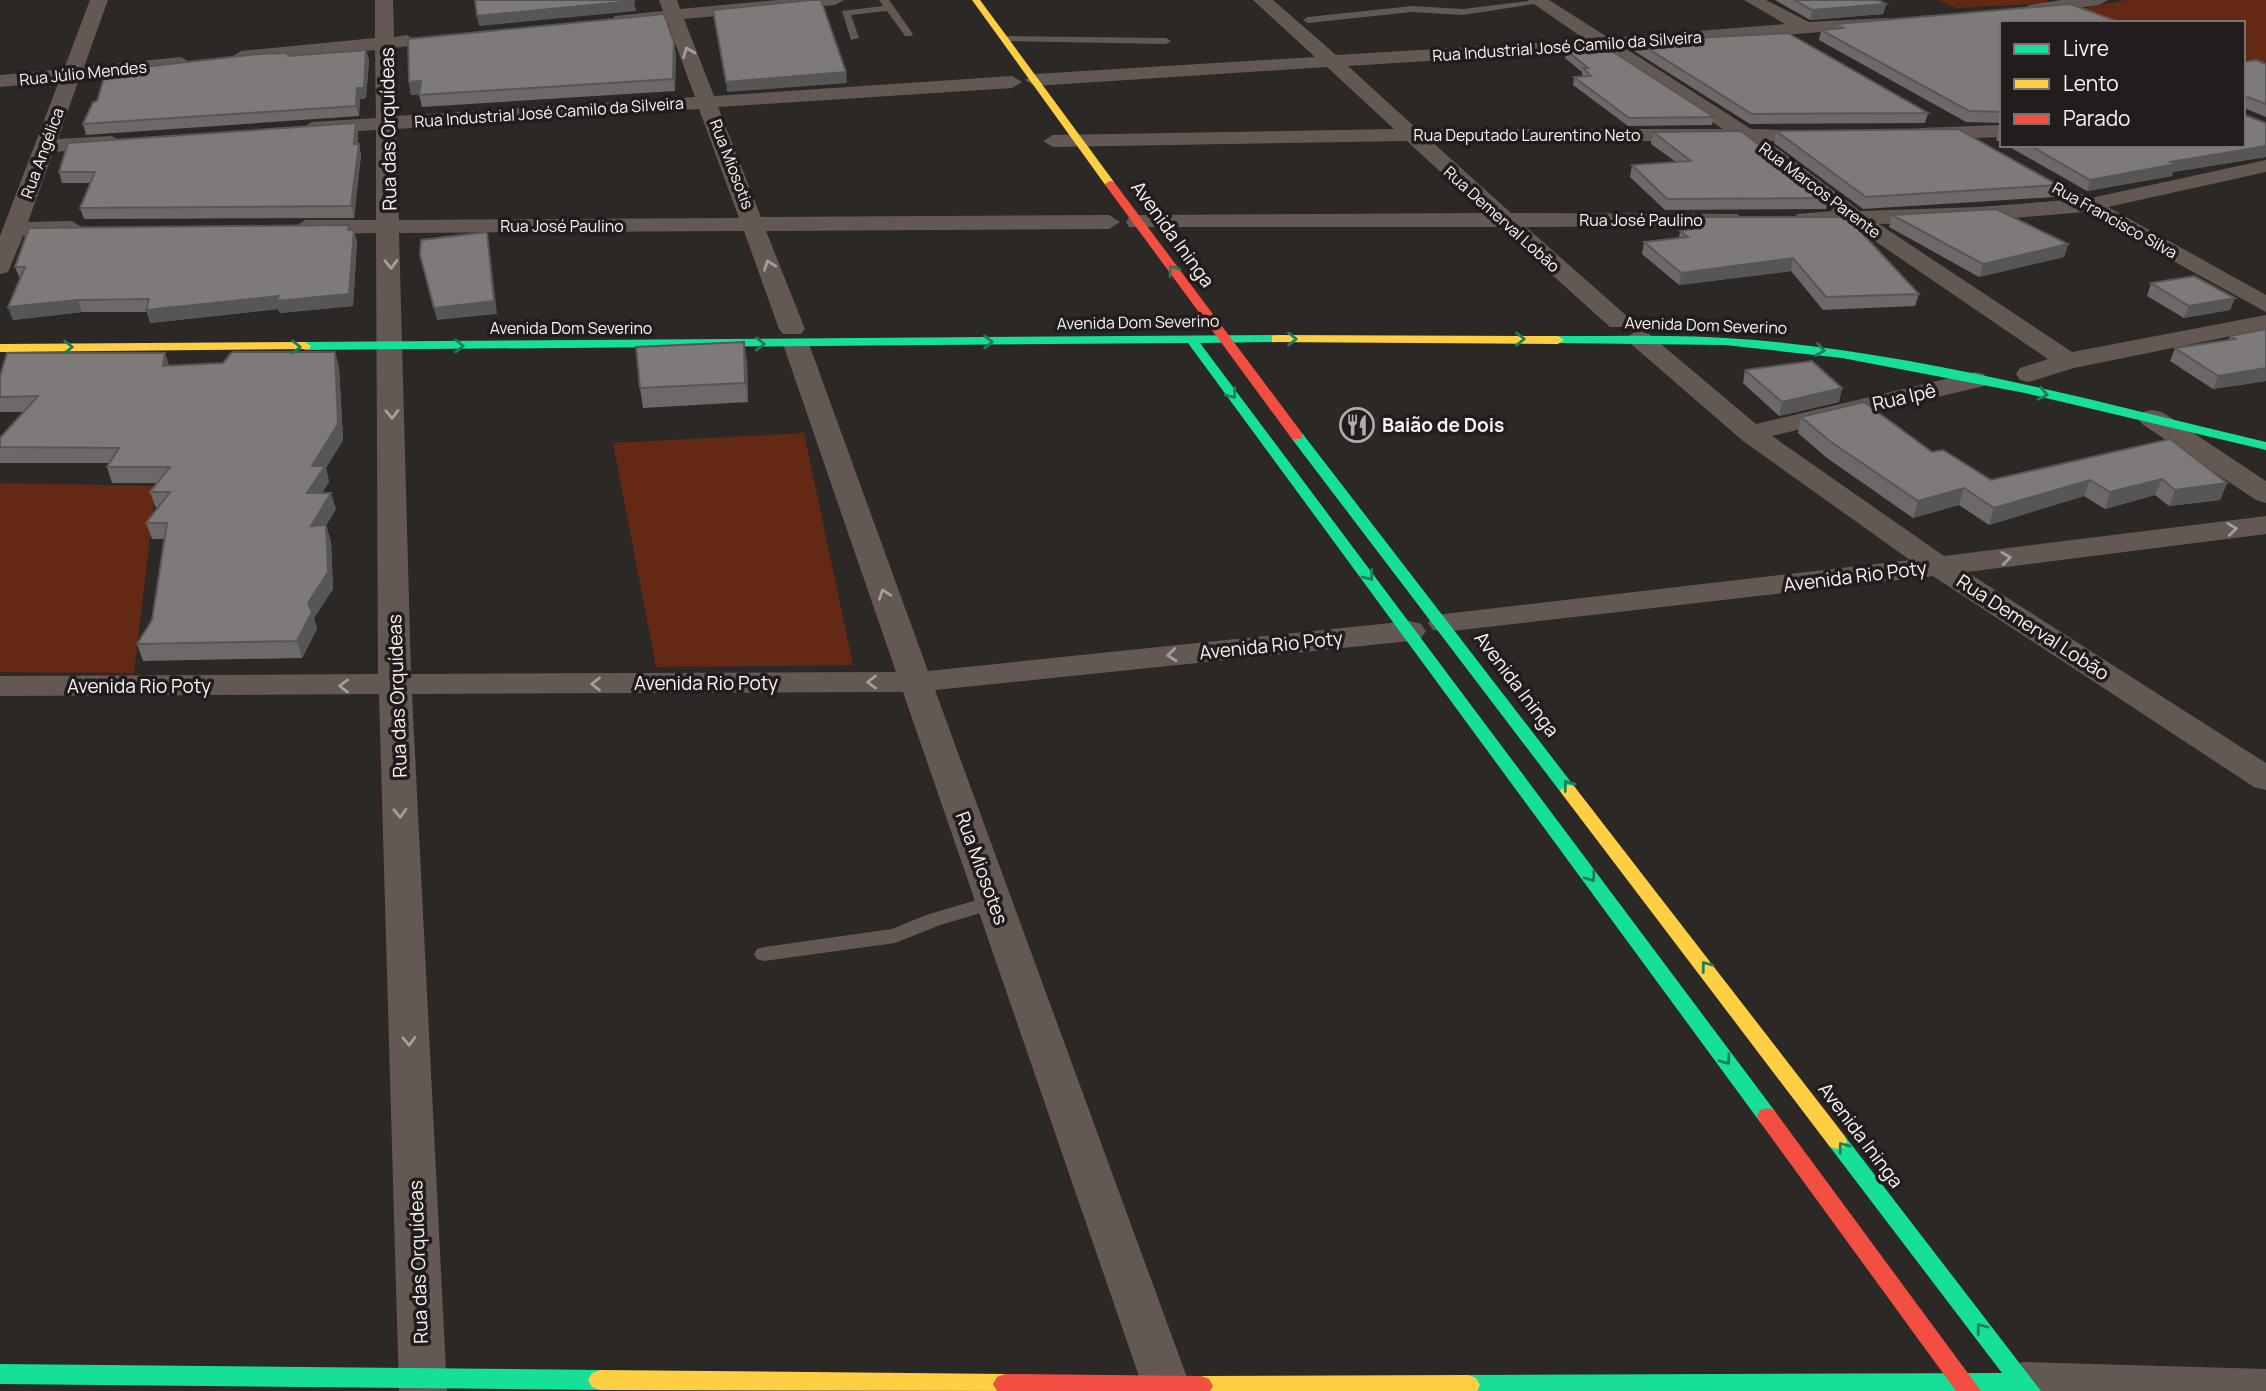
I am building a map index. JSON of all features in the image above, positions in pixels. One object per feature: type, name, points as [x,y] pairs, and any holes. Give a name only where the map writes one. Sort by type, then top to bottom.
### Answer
[{"type":"main road","name":"Avenida Ininga","points":[[976,0],[1003,38],[1022,85]]},
{"type":"main road","name":"Avenida Ininga","points":[[997,61],[1076,139],[1213,326],[1444,623],[2026,1387]]},
{"type":"main road","points":[[1050,136],[1067,161]]},
{"type":"main road","points":[[1095,202],[1113,227]]},
{"type":"main road","name":"Avenida Dom Severino","points":[[1186,333],[1213,326],[1536,323]]},
{"type":"main road","name":"Avenida Dom Severino","points":[[1591,323],[1629,331],[1782,345],[1857,356],[2152,418],[2266,446]]},
{"type":"main road","name":"Avenida Dom Severino","points":[[0,348],[391,338],[1186,333],[1224,339],[1629,331],[1706,324]]},
{"type":"main road","name":"Avenida Dom Severino","points":[[150,330],[391,338]]},
{"type":"main road","points":[[1186,333],[1410,631],[1967,1388]]},
{"type":"main road","points":[[1830,335],[2029,374]]},
{"type":"main road","points":[[0,1374],[423,1384],[1168,1388],[2026,1387]]},
{"type":"street","name":"Rua Angélica","points":[[0,267],[99,0]]},
{"type":"street","name":"Rua das Orquídeas","points":[[384,0],[390,226],[395,686],[423,1384]]},
{"type":"street","points":[[605,22],[671,8],[835,0]]},
{"type":"street","name":"Rua Demerval Lobão","points":[[1262,0],[1333,62],[1502,220],[1751,433],[1939,566],[2266,779]]},
{"type":"street","points":[[1753,0],[1806,28]]},
{"type":"street","points":[[2044,21],[2016,11],[2051,9],[2099,0]]},
{"type":"street","name":"Rua Marcos Parente","points":[[1539,1],[1748,136],[1857,219],[2068,371]]},
{"type":"street","name":"Rua Miosotis","points":[[671,8],[755,225],[794,337]]},
{"type":"street","name":"Rua Industrial José Camilo da Silveira","points":[[292,129],[1022,85],[1607,44],[1901,20]]},
{"type":"street","points":[[1782,30],[1818,51]]},
{"type":"street","points":[[221,59],[427,39]]},
{"type":"street","name":"Rua Júlio Mendes","points":[[0,80],[194,62]]},
{"type":"street","points":[[1925,113],[1995,153]]},
{"type":"street","points":[[1895,134],[2000,131]]},
{"type":"street","name":"Rua Deputado Laurentino Neto","points":[[1050,136],[1076,139],[1409,135],[1841,135]]},
{"type":"street","points":[[45,146],[127,141]]},
{"type":"street","points":[[1789,219],[1857,219],[2087,205],[2266,166]]},
{"type":"street","name":"Rua Francisco Silva","points":[[2052,185],[2266,305]]},
{"type":"street","name":"Rua José Paulino","points":[[1138,222],[1748,219]]},
{"type":"street","name":"Rua José Paulino","points":[[279,227],[1113,227]]},
{"type":"street","points":[[15,229],[99,228]]},
{"type":"street","points":[[2029,374],[2068,371],[2266,322]]},
{"type":"street","name":"Rua Miosotes","points":[[794,337],[1168,1388]]},
{"type":"street","name":"Rua Ipê","points":[[1751,433],[1975,380]]},
{"type":"street","points":[[2152,418],[2266,494]]},
{"type":"street","name":"Avenida Rio Poty","points":[[1444,623],[2266,525]]},
{"type":"street","name":"Avenida Rio Poty","points":[[0,686],[915,682],[1410,631]]},
{"type":"street","points":[[2026,1387],[2266,1391]]},
{"type":"lane","points":[[1308,20],[1412,9],[1464,12],[1539,1]]},
{"type":"lane","points":[[853,38],[845,13],[886,4],[908,34]]},
{"type":"lane","points":[[1003,38],[1166,41]]},
{"type":"lane","points":[[764,954],[895,936],[933,920],[994,902]]},
{"type":"shaded area","points":[[1938,0],[2046,0],[2048,3],[1956,8]]},
{"type":"shaded area","points":[[2126,0],[2266,0],[2266,64],[2245,59],[2245,21],[2099,21],[2066,12]]},
{"type":"shaded area","points":[[804,433],[853,665],[656,667],[613,443]]},
{"type":"shaded area","points":[[0,483],[156,486],[134,673],[0,672]]},
{"type":"building","points":[[475,0],[634,0],[634,1],[477,16]]},
{"type":"building","points":[[821,0],[846,72],[726,82],[713,10]]},
{"type":"building","points":[[1794,0],[1878,0],[1886,4],[1812,10]]},
{"type":"building","points":[[2070,4],[2117,21],[2000,21],[2000,112],[1969,111],[1821,30],[1843,28],[1836,24]]},
{"type":"building","points":[[664,14],[674,42],[673,79],[419,95],[421,81],[409,82],[408,39]]},
{"type":"building","points":[[1788,33],[1928,113],[1752,114],[1636,41]]},
{"type":"building","points":[[1604,46],[1714,117],[1629,118],[1574,77],[1591,76],[1583,68],[1588,68],[1566,50]]},
{"type":"building","points":[[366,50],[364,88],[357,88],[356,106],[83,124],[93,102],[97,101],[106,71],[258,54],[288,53],[288,56]]},
{"type":"building","points":[[2256,60],[2266,64],[2266,104],[2248,97],[2245,98],[2245,62]]},
{"type":"building","points":[[2245,115],[2266,123],[2266,146],[2171,162],[2176,164],[2090,180],[2032,147],[2245,147]]},
{"type":"building","points":[[356,123],[354,144],[359,144],[351,206],[80,208],[95,172],[59,172],[68,143]]},
{"type":"building","points":[[1958,129],[2058,185],[1866,197],[1776,131]]},
{"type":"building","points":[[1741,131],[1829,198],[1667,199],[1632,165],[1691,161],[1653,132]]},
{"type":"building","points":[[1996,209],[2068,244],[1983,264],[1892,215]]},
{"type":"building","points":[[1687,217],[1847,217],[1919,294],[1826,297],[1793,258],[1681,273],[1644,242],[1688,237],[1680,231],[1698,228]]},
{"type":"building","points":[[349,225],[348,230],[354,230],[349,294],[276,301],[279,296],[146,310],[149,299],[78,300],[8,307],[25,267],[15,267],[29,228]]},
{"type":"building","points":[[487,232],[494,301],[434,308],[420,255],[421,240]]},
{"type":"building","points":[[2194,276],[2235,298],[2189,306],[2151,283]]},
{"type":"building","points":[[2266,329],[2266,368],[2218,376],[2175,348],[2235,339],[2230,336]]},
{"type":"building","points":[[744,342],[745,383],[640,388],[636,347]]},
{"type":"building","points":[[232,352],[335,352],[338,424],[312,466],[325,466],[307,493],[331,493],[311,526],[326,525],[328,572],[308,603],[312,612],[297,641],[137,644],[152,620],[167,523],[146,523],[170,492],[150,492],[170,467],[107,467],[119,448],[0,447],[0,438],[38,396],[0,397],[0,376],[7,353],[165,353],[163,366],[223,363]]},
{"type":"building","points":[[1812,361],[1842,388],[1782,402],[1745,370]]},
{"type":"building","points":[[1864,402],[1932,452],[1943,450],[1991,480],[2170,439],[2227,483],[2175,490],[2162,479],[2110,492],[2090,480],[1994,508],[1964,488],[1918,501],[1831,442],[1801,417]]},
{"type":"traffic: fast","points":[[305,346],[1276,339]]},
{"type":"traffic: fast","points":[[1558,340],[1725,341],[1842,354],[2025,389],[2266,446]]},
{"type":"traffic: fast","points":[[1193,342],[1767,1116]]},
{"type":"traffic: fast","points":[[1297,436],[1568,790]]},
{"type":"traffic: fast","points":[[1837,1141],[2029,1391]]},
{"type":"traffic: fast","points":[[0,1374],[600,1380]]},
{"type":"traffic: fast","points":[[1468,1385],[2023,1383]]},
{"type":"traffic: slow","points":[[976,0],[1110,184]]},
{"type":"traffic: slow","points":[[1276,339],[1558,340]]},
{"type":"traffic: slow","points":[[0,348],[305,346]]},
{"type":"traffic: slow","points":[[1568,790],[1837,1141]]},
{"type":"traffic: slow","points":[[600,1380],[1005,1384]]},
{"type":"traffic: slow","points":[[1201,1386],[1468,1385]]},
{"type":"traffic: jam","points":[[1110,184],[1297,436]]},
{"type":"traffic: jam","points":[[1767,1116],[1969,1391]]},
{"type":"traffic: jam","points":[[1005,1384],[1201,1386]]},
{"type":"place","name":"Baião de Dois","points":[[1357,425]]}]
